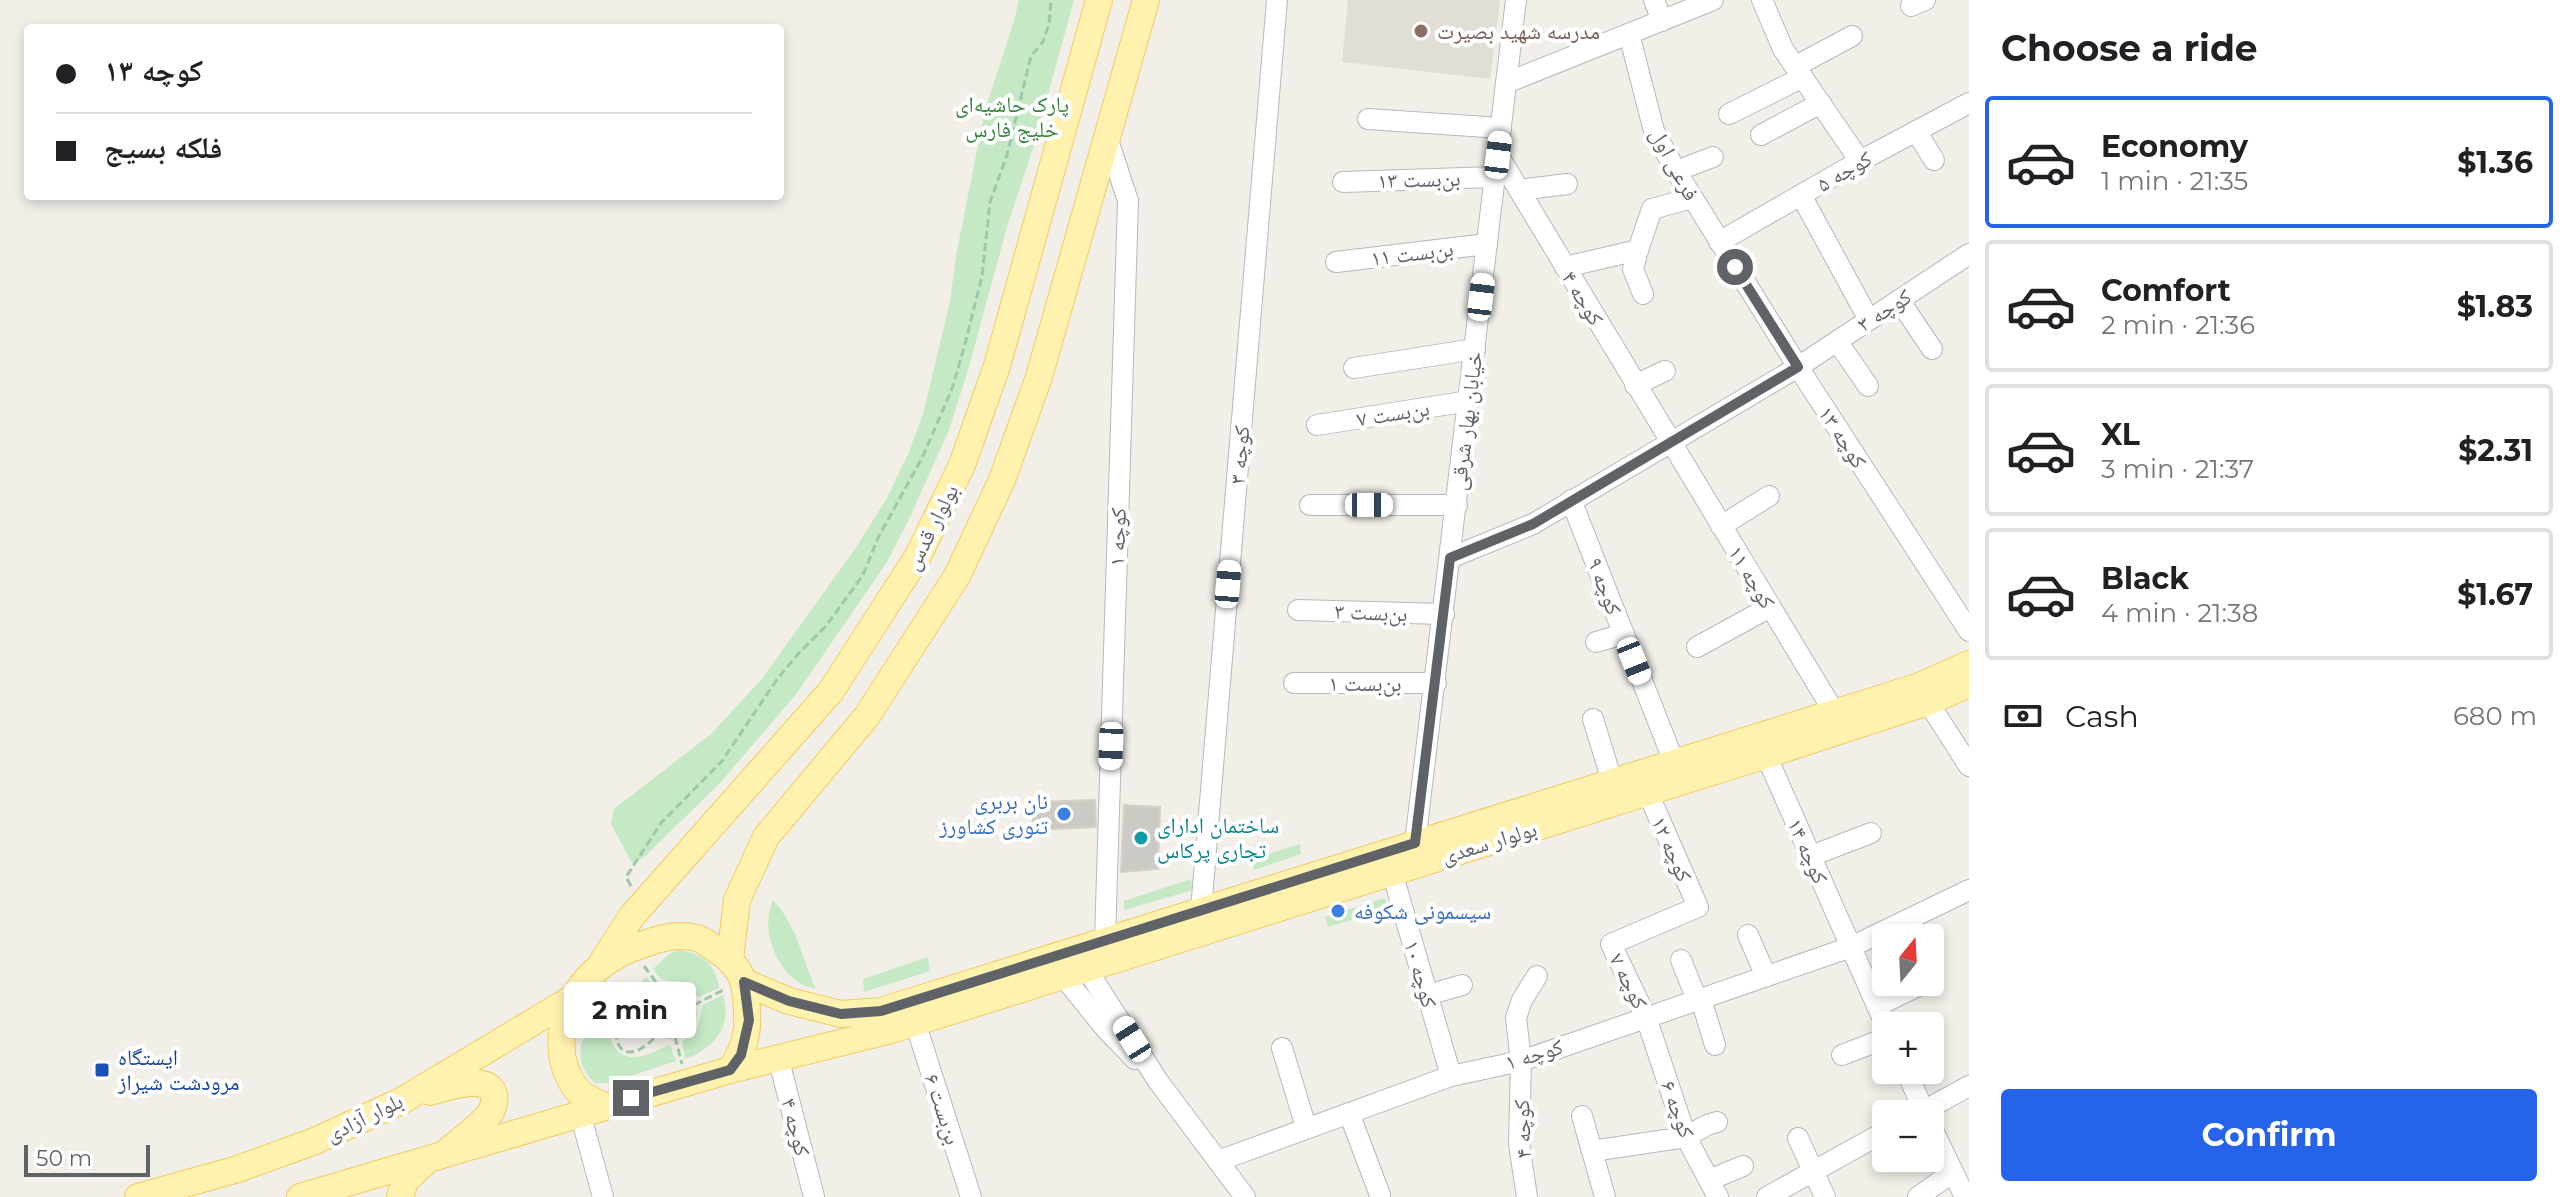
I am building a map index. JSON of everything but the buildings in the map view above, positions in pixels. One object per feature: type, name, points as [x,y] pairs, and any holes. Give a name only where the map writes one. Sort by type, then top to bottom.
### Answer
[{"type":"main road","name":"بولوار قدس","points":[[599,967],[632,916],[831,691],[918,556],[962,465],[997,366],[1099,0]]},
{"type":"main road","name":"بولوار قدس","points":[[730,1070],[741,1055],[749,1020],[739,973],[737,900],[766,837],[867,716],[957,576],[1002,480],[1039,377],[1146,0]]},
{"type":"main road","name":"بولوار سعدی","points":[[599,967],[629,949],[668,935],[698,938],[739,973],[789,1001],[841,1014],[881,1011],[1917,687],[1969,664]]},
{"type":"main road","name":"بولوار سعدی","points":[[592,1109],[915,1022],[1648,793],[1928,702],[1969,684]]},
{"type":"main road","points":[[300,1197],[592,1109],[567,1072],[560,1048],[564,1020],[573,998],[599,967]]},
{"type":"main road","name":"بلوار آزادی","points":[[138,1197],[238,1169],[315,1141],[403,1100],[573,998]]},
{"type":"main road","points":[[400,1197],[405,1181],[490,1112],[494,1101],[488,1086],[478,1083],[458,1085],[403,1100]]},
{"type":"street","name":"کوچه ۳","points":[[1201,910],[1277,0]]},
{"type":"street","name":"خیابان بهار شرقی","points":[[1415,843],[1516,0]]},
{"type":"street","points":[[1654,0],[1662,21]]},
{"type":"street","points":[[1506,83],[1713,0]]},
{"type":"street","points":[[1762,0],[1783,49],[1860,161]]},
{"type":"street","name":"فرعی اول","points":[[1629,34],[1654,131],[1719,242]]},
{"type":"street","points":[[1729,114],[1852,36]]},
{"type":"street","points":[[1761,135],[1821,103]]},
{"type":"street","name":"کوچه ۵","points":[[1719,242],[1969,103]]},
{"type":"street","points":[[1368,119],[1501,128]]},
{"type":"street","points":[[1916,131],[1934,160]]},
{"type":"street","name":"کوچه ۱","points":[[1105,940],[1128,201],[1107,137]]},
{"type":"street","name":"کوچه ۴","points":[[1498,155],[1669,441]]},
{"type":"street","points":[[1676,171],[1713,157]]},
{"type":"street","name":"بن‌بست ۱۳","points":[[1343,182],[1495,177]]},
{"type":"street","points":[[1519,190],[1567,184]]},
{"type":"street","points":[[1801,195],[1869,320]]},
{"type":"street","points":[[1643,294],[1633,269],[1652,209],[1692,198]]},
{"type":"street","name":"کوچه ۱۳","points":[[1719,242],[1969,631]]},
{"type":"street","name":"بن‌بست ۱۱","points":[[1336,262],[1487,244]]},
{"type":"street","points":[[1565,267],[1638,250]]},
{"type":"street","name":"کوچه ۳","points":[[1450,558],[1533,524],[1798,367],[1969,254]]},
{"type":"street","points":[[1899,300],[1932,349]]},
{"type":"street","points":[[1837,341],[1868,386]]},
{"type":"street","points":[[1354,368],[1475,349]]},
{"type":"street","points":[[1635,385],[1665,371]]},
{"type":"street","name":"بن‌بست ۷","points":[[1317,425],[1469,401]]},
{"type":"street","name":"کوچه ۱۱","points":[[1669,441],[1834,712]]},
{"type":"street","points":[[1721,526],[1769,496]]},
{"type":"street","name":"کوچه ۹","points":[[1571,500],[1674,762]]},
{"type":"street","points":[[1310,505],[1457,505]]},
{"type":"street","points":[[1697,647],[1770,607]]},
{"type":"street","name":"بن‌بست ۳","points":[[1298,610],[1444,614]]},
{"type":"street","points":[[1596,642],[1624,634]]},
{"type":"street","name":"بن‌بست ۱","points":[[1294,683],[1436,683]]},
{"type":"street","points":[[1928,702],[1969,766]]},
{"type":"street","points":[[1593,719],[1612,781]]},
{"type":"street","name":"کوچه ۱۴","points":[[1766,755],[1880,1012]]},
{"type":"street","name":"کوچه ۱۲","points":[[1648,793],[1698,907],[1655,925]]},
{"type":"street","points":[[1811,856],[1871,833]]},
{"type":"street","name":"کوچه ۱۰","points":[[1392,872],[1451,1076]]},
{"type":"street","name":"کوچه ۱","points":[[1218,1161],[1451,1076],[1521,1061],[1851,947],[1969,890]]},
{"type":"street","name":"کوچه ۷","points":[[1646,1017],[1611,944],[1655,925]]},
{"type":"street","points":[[1748,935],[1766,976]]},
{"type":"street","points":[[1681,960],[1715,1045]]},
{"type":"street","points":[[1075,972],[1105,1028],[1158,1081],[1245,1197]]},
{"type":"street","name":"کوچه ۴","points":[[1527,1197],[1519,1144],[1521,1061],[1516,1018],[1522,1000],[1537,976]]},
{"type":"street","points":[[1428,995],[1462,985]]},
{"type":"street","points":[[1877,1006],[1897,996]]},
{"type":"street","name":"کوچه ۶","points":[[1646,1017],[1686,1137],[1714,1188]]},
{"type":"street","name":"بن‌بست ۶","points":[[915,1022],[971,1197]]},
{"type":"street","points":[[1842,1055],[1872,1043]]},
{"type":"street","points":[[1282,1048],[1306,1127]]},
{"type":"street","name":"کوچه ۴","points":[[778,1057],[814,1197]]},
{"type":"street","points":[[1944,1103],[1969,1086]]},
{"type":"street","points":[[592,1109],[603,1197]]},
{"type":"street","points":[[1349,1113],[1380,1195]]},
{"type":"street","points":[[1582,1116],[1605,1197]]},
{"type":"street","points":[[1592,1151],[1686,1137],[1717,1122]]},
{"type":"street","points":[[1798,1138],[1825,1197]]},
{"type":"street","points":[[1767,1197],[1872,1139]]},
{"type":"street","points":[[1944,1155],[1966,1193]]},
{"type":"street","points":[[1714,1188],[1743,1166]]},
{"type":"street","points":[[1918,1197],[1953,1172]]},
{"type":"path","points":[[643,903],[626,877],[661,823],[722,761],[778,678],[826,626],[863,575],[878,538],[929,444],[952,389],[965,344],[982,276],[990,202],[1007,155],[1031,56],[1043,42],[1049,24],[1051,0]]},
{"type":"path","points":[[629,949],[661,989]]},
{"type":"path","points":[[694,1005],[739,973]]},
{"type":"path","points":[[644,1008],[649,1028],[663,1037],[675,1037],[687,1031],[692,1024],[694,1005],[682,990],[661,989],[618,1030],[616,1038],[625,1051],[633,1052],[652,1041],[657,1034]]},
{"type":"path","points":[[675,1037],[686,1082]]},
{"type":"shaded area","name":"مدرسه شهید بصیرت","points":[[1348,0],[1500,0],[1490,79],[1342,62]]},
{"type":"green space","name":"پارک حاشیه‌ای خلیج فارس","points":[[1019,0],[1074,0],[949,430],[910,517],[887,562],[797,693],[720,783],[642,859],[632,863],[611,824],[614,809],[711,734],[761,680],[855,549],[887,498],[909,452],[923,414],[950,302],[985,110]]},
{"type":"green space","points":[[1300,844],[1301,854],[1254,870],[1252,859]]},
{"type":"green space","points":[[1191,879],[1193,890],[1124,910],[1124,901]]},
{"type":"green space","points":[[1385,898],[1389,908],[1328,927],[1325,917]]},
{"type":"green space","points":[[773,900],[793,931],[816,989],[798,982],[776,955],[768,922]]},
{"type":"green space","points":[[678,950],[706,961],[715,972],[719,988],[698,997],[685,984],[658,976],[653,969]]},
{"type":"green space","points":[[928,957],[930,971],[864,992],[863,979]]},
{"type":"green space","points":[[646,977],[653,985],[614,1027],[611,1041],[617,1050],[630,1057],[670,1045],[676,1061],[609,1083],[595,1083],[582,1063],[583,1040]]},
{"type":"green space","points":[[723,995],[723,1027],[712,1043],[685,1059],[682,1042],[696,1032],[703,1005]]},
{"type":"water","points":[[663,994],[679,996],[688,1007],[687,1022],[675,1030],[663,1030],[651,1015],[651,1007]]},
{"type":"place","name":"مدرسه شهید بصیرت","points":[[1421,31]]},
{"type":"place","name":"نان بربری تنوری کشاورز","points":[[1064,814]]},
{"type":"place","name":"ساختمان ادارای تجاری پرکاس","points":[[1141,838]]},
{"type":"place","name":"سیسمونی شکوفه","points":[[1338,911]]},
{"type":"place","name":"ایستگاه مرودشت شیراز","points":[[102,1070]]},
{"type":"route","points":[[631,1098],[730,1070],[741,1055],[749,1020],[744,982],[789,1001],[841,1014],[881,1011],[1415,843],[1450,558],[1533,524],[1798,367],[1735,267]]}]
